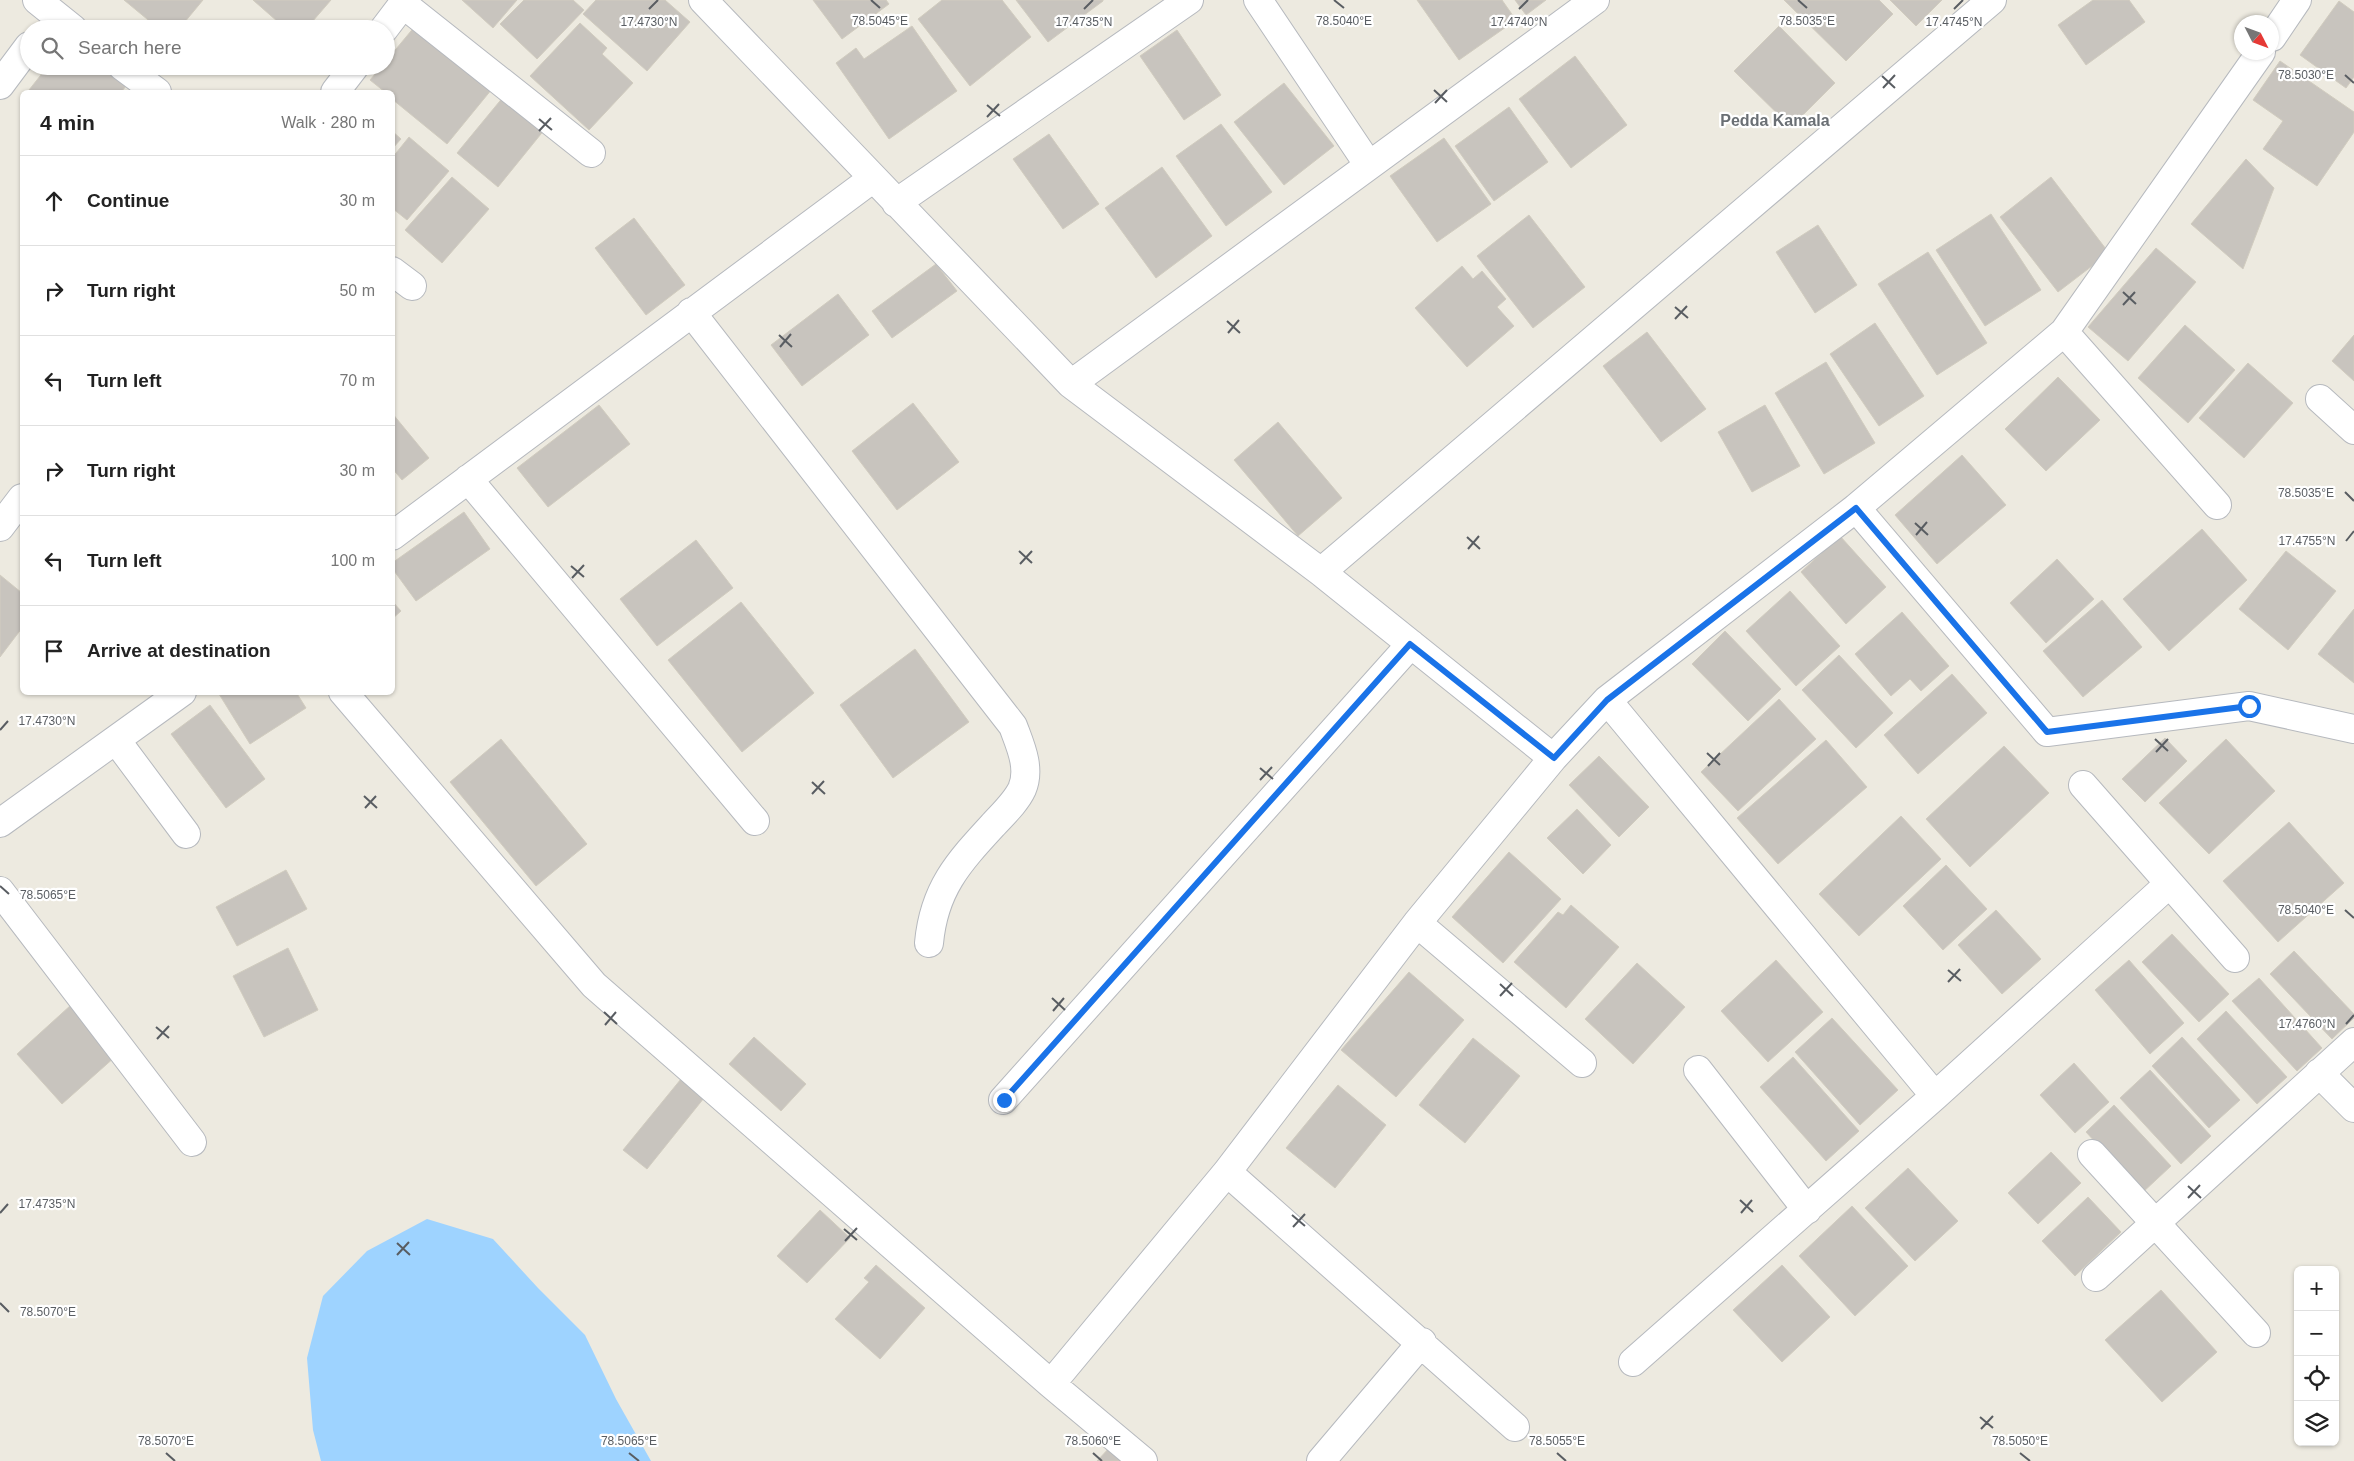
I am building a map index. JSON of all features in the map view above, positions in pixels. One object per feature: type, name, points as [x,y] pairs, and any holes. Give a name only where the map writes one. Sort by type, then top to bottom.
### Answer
[{"type":"street","points":[[896,203],[1188,0]]},
{"type":"street","points":[[1258,0],[1368,164]]},
{"type":"street","points":[[1072,384],[1368,164],[1594,0]]},
{"type":"street","points":[[1321,572],[1992,0]]},
{"type":"street","points":[[2279,27],[2297,0]]},
{"type":"street","points":[[391,20],[405,2],[591,153]]},
{"type":"street","points":[[714,3],[872,179],[1072,384],[1321,572],[1554,758]]},
{"type":"street","points":[[0,85],[20,58]]},
{"type":"street","points":[[1051,1384],[1227,1172],[1417,923],[1554,758],[1607,700],[1856,508],[2064,332],[2255,60]]},
{"type":"street","points":[[134,75],[154,90]]},
{"type":"street","points":[[337,90],[348,75]]},
{"type":"street","points":[[395,534],[872,179]]},
{"type":"street","points":[[692,312],[1013,726],[1026,762],[1022,788],[1012,804],[962,858],[942,890],[931,918],[929,943]]},
{"type":"street","points":[[2064,332],[2217,504]]},
{"type":"street","points":[[2320,399],[2354,430]]},
{"type":"street","points":[[468,479],[755,821]]},
{"type":"street","points":[[0,527],[20,501]]},
{"type":"street","points":[[1856,508],[2047,732],[2249,706],[2354,729]]},
{"type":"street","points":[[1004,1100],[1410,644]]},
{"type":"street","points":[[0,823],[178,695]]},
{"type":"street","points":[[346,695],[594,985],[1051,1384],[1143,1461]]},
{"type":"street","points":[[1607,700],[1935,1096]]},
{"type":"street","points":[[116,740],[186,834]]},
{"type":"street","points":[[2083,785],[2235,958]]},
{"type":"street","points":[[1633,1362],[1935,1096],[2169,884]]},
{"type":"street","points":[[0,891],[192,1142]]},
{"type":"street","points":[[1417,923],[1582,1063]]},
{"type":"street","points":[[2096,1277],[2354,1042]]},
{"type":"street","points":[[1698,1070],[1807,1210]]},
{"type":"street","points":[[2319,1073],[2354,1108]]},
{"type":"street","points":[[2092,1154],[2256,1333]]},
{"type":"street","points":[[1227,1172],[1422,1342],[1515,1427]]},
{"type":"street","points":[[1321,1461],[1422,1342]]},
{"type":"water","points":[[427,1219],[493,1239],[585,1335],[616,1399],[651,1461],[321,1461],[313,1430],[307,1358],[323,1296],[367,1251]]},
{"type":"building","points":[[124,0],[203,0],[186,20],[148,20]]},
{"type":"building","points":[[253,0],[331,0],[314,20],[276,20]]},
{"type":"building","points":[[462,0],[517,0],[493,28]]},
{"type":"building","points":[[524,0],[573,0],[584,10],[537,59],[500,24]]},
{"type":"building","points":[[596,0],[665,0],[690,22],[647,71],[583,14]]},
{"type":"building","points":[[813,0],[886,0],[889,4],[842,39]]},
{"type":"building","points":[[942,0],[1002,0],[1031,37],[970,86],[918,19]]},
{"type":"building","points":[[1016,0],[1103,0],[1103,1],[1048,42]]},
{"type":"building","points":[[1417,0],[1502,0],[1516,20],[1459,60]]},
{"type":"building","points":[[1515,0],[1546,0],[1526,15]]},
{"type":"building","points":[[1784,0],[1879,0],[1893,14],[1846,61]]},
{"type":"building","points":[[1890,0],[1942,0],[1916,26]]},
{"type":"building","points":[[2093,0],[2129,0],[2145,22],[2086,65],[2058,25]]},
{"type":"building","points":[[2339,1],[2354,12],[2354,77],[2346,88],[2300,55]]},
{"type":"building","points":[[580,23],[607,48],[602,54],[633,83],[589,130],[530,76]]},
{"type":"building","points":[[416,25],[492,89],[447,144],[395,101],[395,90],[382,90],[370,80],[374,75],[395,75],[395,50]]},
{"type":"building","points":[[912,26],[957,91],[889,139],[836,63],[856,48],[864,59]]},
{"type":"building","points":[[1779,26],[1835,83],[1791,127],[1734,71]]},
{"type":"building","points":[[1177,30],[1221,95],[1184,120],[1140,56]]},
{"type":"building","points":[[1575,56],[1627,125],[1571,168],[1519,99]]},
{"type":"building","points":[[2280,61],[2354,112],[2354,132],[2317,186],[2263,149],[2283,121],[2253,100]]},
{"type":"building","points":[[41,75],[117,75],[128,84],[123,90],[29,90]]},
{"type":"building","points":[[1284,83],[1334,146],[1284,185],[1234,122]]},
{"type":"building","points":[[504,96],[545,129],[498,187],[457,153]]},
{"type":"building","points":[[1509,107],[1548,162],[1494,201],[1455,146]]},
{"type":"building","points":[[1221,124],[1272,192],[1226,226],[1176,156]]},
{"type":"building","points":[[395,134],[401,139],[395,146]]},
{"type":"building","points":[[1049,134],[1099,204],[1063,229],[1013,159]]},
{"type":"building","points":[[409,137],[449,171],[407,220],[395,210],[395,154]]},
{"type":"building","points":[[1444,138],[1491,204],[1437,242],[1390,176]]},
{"type":"building","points":[[2246,159],[2274,188],[2243,269],[2191,224]]},
{"type":"building","points":[[1162,167],[1212,236],[1156,278],[1105,208]]},
{"type":"building","points":[[452,177],[489,209],[442,263],[405,230]]},
{"type":"building","points":[[2051,177],[2109,253],[2058,292],[2000,217]]},
{"type":"building","points":[[1991,214],[2041,290],[1985,326],[1936,250]]},
{"type":"building","points":[[1529,215],[1585,287],[1533,328],[1477,256]]},
{"type":"building","points":[[634,218],[685,285],[646,315],[595,248]]},
{"type":"building","points":[[1818,225],[1857,285],[1815,313],[1776,252]]},
{"type":"building","points":[[2156,248],[2196,282],[2128,361],[2088,327]]},
{"type":"building","points":[[1928,252],[1987,343],[1937,375],[1878,284]]},
{"type":"building","points":[[936,264],[957,291],[892,338],[872,311]]},
{"type":"building","points":[[1462,266],[1473,279],[1482,271],[1506,299],[1497,307],[1514,326],[1467,367],[1415,308]]},
{"type":"building","points":[[838,294],[869,335],[802,386],[771,345]]},
{"type":"building","points":[[1875,323],[1924,396],[1879,426],[1830,354]]},
{"type":"building","points":[[2185,325],[2235,370],[2188,423],[2138,378]]},
{"type":"building","points":[[1647,332],[1706,409],[1661,442],[1603,366]]},
{"type":"building","points":[[2354,335],[2354,381],[2332,361]]},
{"type":"building","points":[[1826,362],[1875,443],[1824,474],[1775,393]]},
{"type":"building","points":[[2248,363],[2293,403],[2244,458],[2199,418]]},
{"type":"building","points":[[2058,377],[2100,420],[2046,471],[2005,429]]},
{"type":"building","points":[[913,403],[959,462],[897,510],[852,451]]},
{"type":"building","points":[[599,405],[630,444],[548,507],[517,468]]},
{"type":"building","points":[[1765,405],[1800,466],[1752,492],[1718,432]]},
{"type":"building","points":[[395,417],[429,458],[402,480],[395,472]]},
{"type":"building","points":[[1278,422],[1342,498],[1298,536],[1234,460]]},
{"type":"building","points":[[1962,455],[2006,505],[1937,564],[1895,515]]},
{"type":"building","points":[[464,512],[490,549],[416,601],[395,572],[395,561]]},
{"type":"building","points":[[2202,529],[2247,580],[2169,651],[2123,599]]},
{"type":"building","points":[[1840,536],[1886,587],[1846,624],[1801,572]]},
{"type":"building","points":[[696,540],[733,588],[657,646],[620,599]]},
{"type":"building","points":[[2286,551],[2336,591],[2288,650],[2239,609]]},
{"type":"building","points":[[2057,559],[2094,599],[2046,643],[2010,603]]},
{"type":"building","points":[[0,575],[20,591],[20,631],[0,657]]},
{"type":"building","points":[[1790,591],[1840,646],[1796,686],[1746,631]]},
{"type":"building","points":[[2102,600],[2142,647],[2083,697],[2043,651]]},
{"type":"building","points":[[741,602],[814,693],[742,752],[668,660]]},
{"type":"building","points":[[395,604],[401,611],[395,616]]},
{"type":"building","points":[[2354,609],[2354,683],[2318,654]]},
{"type":"building","points":[[1902,612],[1949,666],[1921,691],[1910,679],[1891,696],[1855,654]]},
{"type":"building","points":[[1725,631],[1781,689],[1748,721],[1692,664]]},
{"type":"building","points":[[915,649],[969,722],[893,778],[840,705]]},
{"type":"building","points":[[1839,655],[1893,713],[1856,748],[1802,690]]},
{"type":"building","points":[[1952,674],[1987,713],[1918,774],[1884,735]]},
{"type":"building","points":[[220,695],[298,695],[306,708],[250,744]]},
{"type":"building","points":[[1779,699],[1816,739],[1738,811],[1701,772]]},
{"type":"building","points":[[210,705],[265,779],[226,808],[171,734]]},
{"type":"building","points":[[2165,738],[2187,761],[2145,802],[2122,779]]},
{"type":"building","points":[[501,739],[587,844],[536,886],[450,782]]},
{"type":"building","points":[[2226,739],[2275,791],[2209,854],[2159,803]]},
{"type":"building","points":[[1826,740],[1867,787],[1778,864],[1737,818]]},
{"type":"building","points":[[2004,746],[2049,793],[1970,867],[1926,819]]},
{"type":"building","points":[[1599,756],[1649,807],[1619,837],[1569,785]]},
{"type":"building","points":[[1577,809],[1611,845],[1583,874],[1547,838]]},
{"type":"building","points":[[1901,816],[1941,859],[1859,936],[1819,894]]},
{"type":"building","points":[[2289,822],[2344,883],[2278,942],[2223,881]]},
{"type":"building","points":[[1509,852],[1561,899],[1503,963],[1452,917]]},
{"type":"building","points":[[1946,865],[1987,909],[1943,950],[1903,906]]},
{"type":"building","points":[[286,870],[307,909],[237,946],[216,907]]},
{"type":"building","points":[[1571,905],[1619,947],[1566,1008],[1514,962],[1558,912],[1563,915]]},
{"type":"building","points":[[1996,910],[2041,959],[2002,994],[1958,945]]},
{"type":"building","points":[[2172,934],[2229,994],[2199,1022],[2142,962]]},
{"type":"building","points":[[288,948],[318,1010],[264,1037],[233,976]]},
{"type":"building","points":[[2294,951],[2354,1014],[2354,1018],[2332,1039],[2270,974]]},
{"type":"building","points":[[1776,960],[1823,1012],[1768,1062],[1721,1011]]},
{"type":"building","points":[[2129,960],[2184,1023],[2150,1054],[2095,990]]},
{"type":"building","points":[[1637,963],[1685,1007],[1633,1064],[1585,1019]]},
{"type":"building","points":[[1409,972],[1464,1020],[1396,1097],[1341,1050]]},
{"type":"building","points":[[2259,978],[2322,1048],[2297,1071],[2232,1001]]},
{"type":"building","points":[[71,1005],[116,1056],[62,1104],[17,1054]]},
{"type":"building","points":[[2226,1011],[2287,1077],[2257,1104],[2197,1039]]},
{"type":"building","points":[[1832,1018],[1898,1090],[1860,1125],[1795,1052]]},
{"type":"building","points":[[754,1037],[806,1084],[781,1111],[729,1064]]},
{"type":"building","points":[[2182,1037],[2240,1100],[2209,1128],[2152,1066]]},
{"type":"building","points":[[1473,1038],[1520,1076],[1465,1143],[1419,1105]]},
{"type":"building","points":[[1793,1057],[1859,1131],[1826,1161],[1760,1087]]},
{"type":"building","points":[[2074,1063],[2109,1102],[2075,1133],[2040,1095]]},
{"type":"building","points":[[2150,1070],[2211,1136],[2181,1164],[2120,1098]]},
{"type":"building","points":[[681,1079],[704,1098],[647,1169],[623,1150]]},
{"type":"building","points":[[1338,1085],[1386,1125],[1335,1188],[1286,1148]]},
{"type":"building","points":[[2114,1105],[2171,1166],[2142,1193],[2086,1132]]},
{"type":"building","points":[[2051,1152],[2081,1183],[2038,1224],[2008,1193]]},
{"type":"building","points":[[1908,1168],[1958,1221],[1915,1261],[1865,1208]]},
{"type":"building","points":[[2088,1197],[2121,1232],[2075,1276],[2042,1241]]},
{"type":"building","points":[[1852,1206],[1908,1266],[1855,1316],[1799,1256]]},
{"type":"building","points":[[820,1210],[850,1238],[807,1283],[777,1256]]},
{"type":"building","points":[[876,1265],[925,1308],[880,1359],[835,1319],[869,1282],[864,1278]]},
{"type":"building","points":[[1782,1265],[1830,1317],[1782,1362],[1733,1310]]},
{"type":"building","points":[[2161,1290],[2217,1352],[2162,1402],[2105,1340]]},
{"type":"building","points":[[1111,1446],[1128,1461],[1097,1461]]},
{"type":"district","name":"Pedda Kamala","points":[[1775,120]]},
{"type":"route","points":[[1004,1100],[1410,644],[1554,758],[1607,700],[1856,508],[2047,732],[2249,706]]}]
